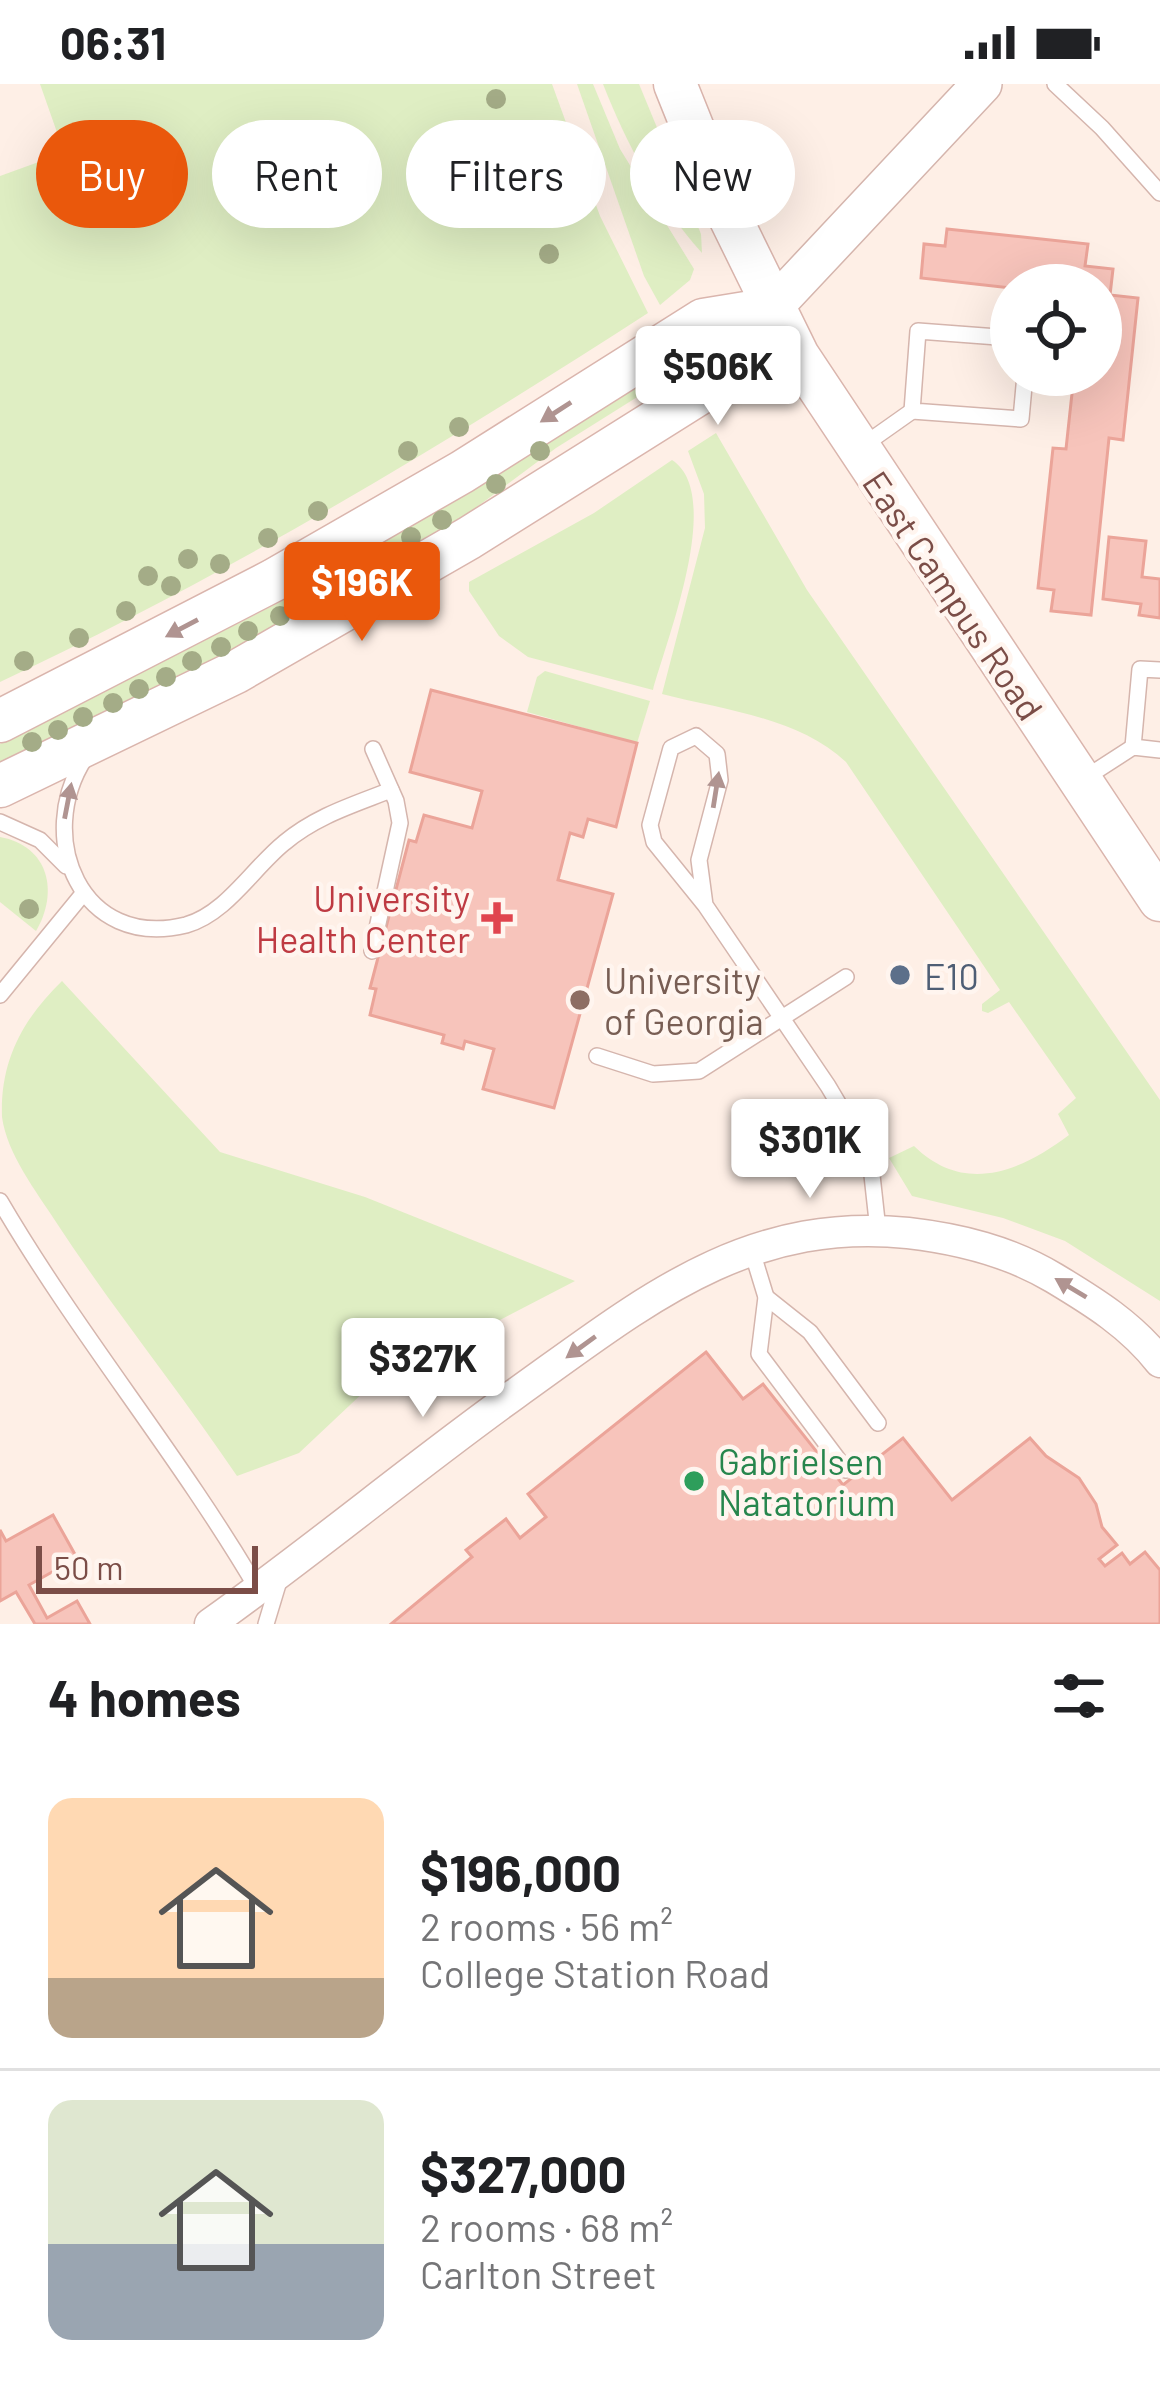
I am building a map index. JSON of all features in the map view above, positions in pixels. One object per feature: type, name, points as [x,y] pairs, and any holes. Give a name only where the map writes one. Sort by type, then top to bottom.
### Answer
[{"type":"main road","name":"East Campus Road","points":[[675,84],[771,309],[856,450],[1160,900]]},
{"type":"main road","points":[[0,721],[274,580],[462,472],[703,320],[771,309]]},
{"type":"main road","points":[[0,786],[236,672],[433,559],[735,371],[771,309]]},
{"type":"street","points":[[771,309],[982,84]]},
{"type":"street","points":[[210,1624],[444,1445],[649,1298],[751,1248],[818,1233],[878,1230],[980,1246],[1025,1261],[1109,1311],[1160,1362]]},
{"type":"lane","points":[[1054,84],[1102,128],[1160,193]]},
{"type":"lane","points":[[912,411],[918,331],[990,336]]},
{"type":"lane","points":[[856,450],[912,411],[1021,419],[1023,396]]},
{"type":"lane","points":[[1133,747],[1140,669],[1160,670]]},
{"type":"lane","points":[[705,905],[700,860],[721,780],[717,754],[696,736],[671,748],[650,825],[654,842],[705,905],[870,1156],[878,1230]]},
{"type":"lane","points":[[70,871],[64,825],[68,790],[75,772],[100,739]]},
{"type":"lane","points":[[1080,781],[1133,747],[1160,750]]},
{"type":"lane","points":[[372,951],[400,832],[398,807],[373,749]]},
{"type":"lane","points":[[0,823],[40,841],[70,871],[82,895],[130,923],[163,928],[190,924],[216,910],[255,869],[318,818],[391,790]]},
{"type":"lane","points":[[0,994],[82,895]]},
{"type":"lane","points":[[597,1056],[653,1074],[691,1073],[710,1067],[846,977]]},
{"type":"lane","points":[[0,1201],[57,1295],[207,1503],[270,1581],[266,1624]]},
{"type":"lane","points":[[751,1248],[766,1297],[760,1354],[846,1470]]},
{"type":"lane","points":[[766,1297],[810,1332],[878,1423]]},
{"type":"green space","points":[[40,84],[552,84],[565,120],[406,120],[406,228],[606,228],[648,313],[330,508],[167,599],[0,682],[0,176],[36,163],[36,228],[188,228],[188,120],[53,120]]},
{"type":"green space","points":[[577,84],[593,84],[630,165],[630,228],[669,228],[694,269],[690,280],[660,305],[644,276],[606,167],[606,120],[590,120]]},
{"type":"green space","points":[[603,84],[639,84],[654,120],[630,120],[630,144]]},
{"type":"green space","points":[[682,228],[699,228],[702,253]]},
{"type":"green space","points":[[651,372],[658,384],[556,448],[446,530],[248,644],[0,765],[0,744],[280,602]]},
{"type":"green space","points":[[716,433],[807,590],[1160,1100],[1160,1301],[1065,1241],[1003,1218],[912,1196],[889,1158],[914,1146],[952,1170],[972,1174],[1012,1168],[1069,1135],[1058,1114],[1076,1098],[1009,1002],[988,1013],[982,1011],[982,1004],[1000,990],[846,762],[783,725],[662,694],[705,528],[704,494],[688,451]]},
{"type":"green space","points":[[672,460],[687,478],[693,535],[679,605],[653,690],[528,657],[499,636],[469,591],[469,582],[594,513]]},
{"type":"green space","points":[[545,671],[650,701],[637,743],[527,712],[537,677]]},
{"type":"green space","points":[[0,837],[30,850],[45,873],[47,901],[36,931],[0,902]]},
{"type":"green space","points":[[62,981],[220,1152],[365,1197],[575,1281],[367,1389],[299,1453],[237,1476],[31,1185],[5,1131],[2,1096],[10,1059],[25,1026]]},
{"type":"building","points":[[947,229],[1088,244],[1085,264],[990,264],[990,286],[921,278],[924,244],[945,246]]},
{"type":"building","points":[[1122,296],[1138,298],[1123,440],[1109,438],[1091,615],[1051,611],[1054,590],[1038,588],[1053,448],[1066,449],[1072,396],[1122,396]]},
{"type":"building","points":[[1109,537],[1146,541],[1142,577],[1160,579],[1160,618],[1139,615],[1141,604],[1103,599]]},
{"type":"building","name":"University Health Center","points":[[431,690],[637,743],[616,827],[588,819],[583,837],[570,833],[558,880],[613,894],[554,1108],[483,1089],[494,1049],[465,1041],[463,1049],[442,1043],[444,1035],[370,1015],[376,989],[370,988],[409,840],[416,842],[424,815],[472,828],[482,791],[410,772]]},
{"type":"building","points":[[706,1352],[743,1399],[763,1384],[843,1485],[903,1438],[952,1500],[1030,1438],[1046,1456],[1079,1478],[1096,1504],[1102,1527],[1117,1545],[1099,1559],[1105,1566],[1122,1553],[1130,1564],[1145,1552],[1160,1570],[1160,1624],[391,1624],[472,1557],[466,1550],[506,1519],[520,1538],[546,1517],[528,1494]]},
{"type":"building","points":[[53,1515],[77,1558],[29,1585],[47,1618],[77,1601],[90,1624],[35,1624],[16,1592],[0,1601],[0,1530],[6,1541]]},
{"type":"place","name":"University Health Center","points":[[497,918]]},
{"type":"place","name":"E10","points":[[900,975]]},
{"type":"place","name":"University of Georgia","points":[[580,1000]]},
{"type":"place","name":"Gabrielsen Natatorium","points":[[694,1481]]}]
